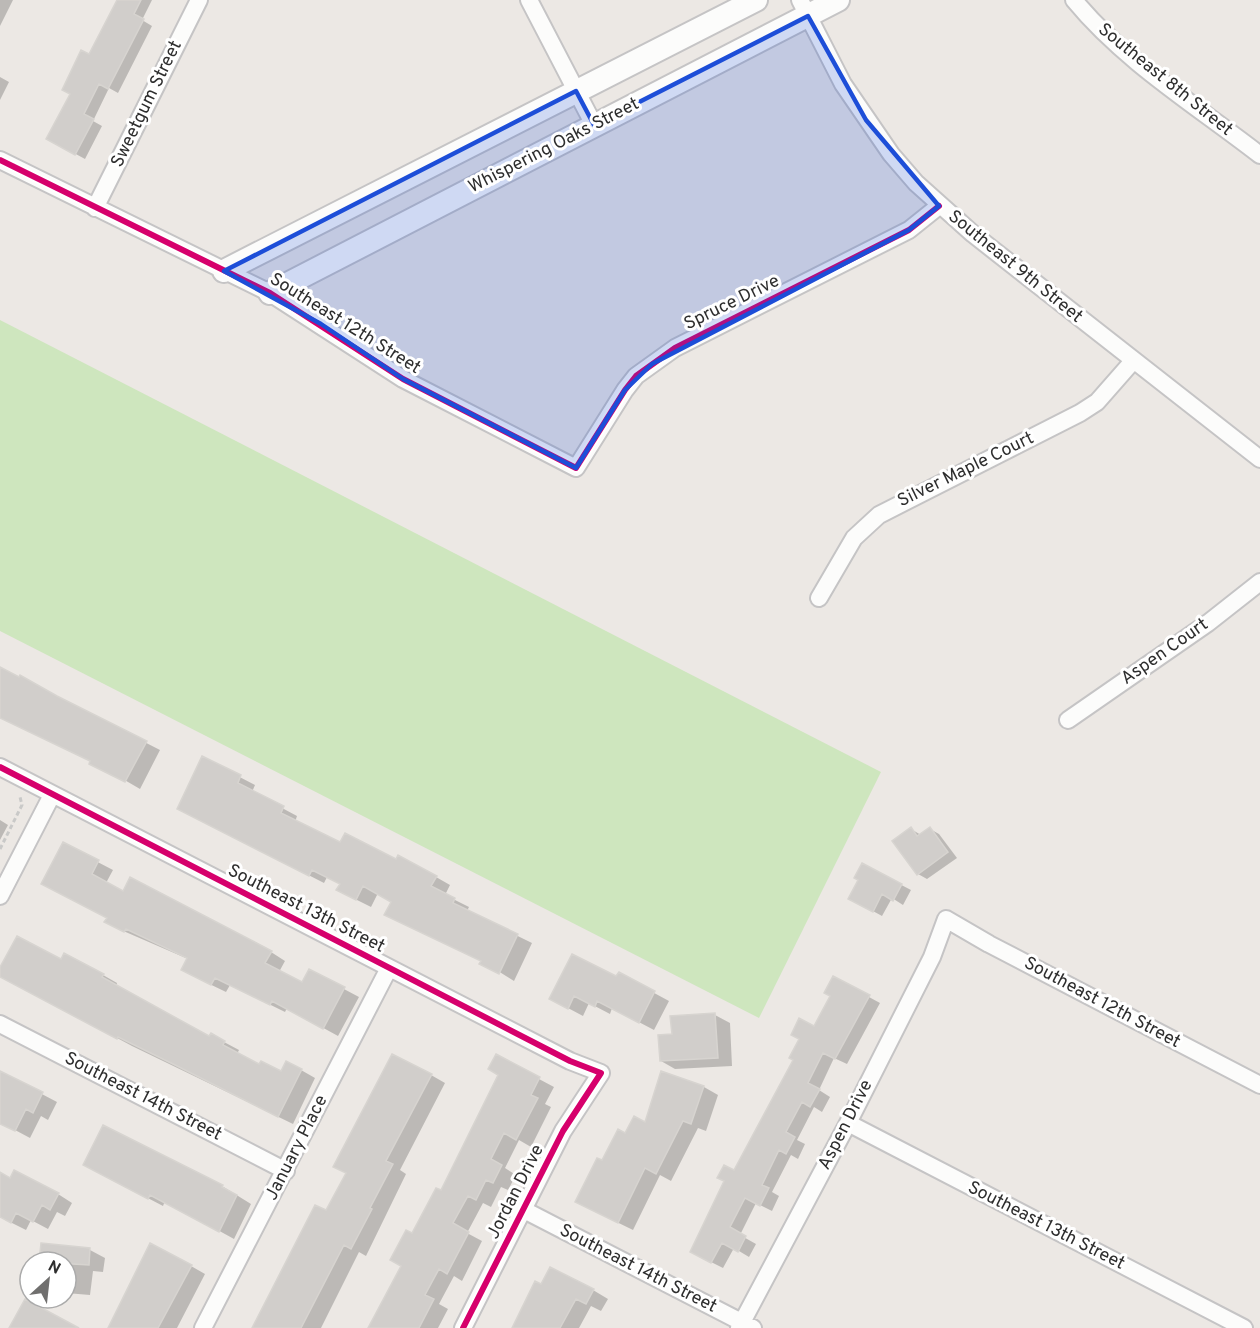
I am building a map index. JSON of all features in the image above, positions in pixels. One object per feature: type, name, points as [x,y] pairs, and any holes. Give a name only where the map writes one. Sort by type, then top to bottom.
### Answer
[{"type":"street","name":"Sweetgum Street","points":[[95,208],[199,0]]},
{"type":"street","points":[[529,0],[594,125]]},
{"type":"street","points":[[224,271],[756,0]]},
{"type":"street","name":"Whispering Oaks Street","points":[[270,293],[594,125],[804,8],[838,0]]},
{"type":"street","name":"Southeast 8th Street","points":[[1074,0],[1090,20],[1122,49],[1260,155]]},
{"type":"street","name":"Southeast 9th Street","points":[[804,8],[843,84],[866,120],[891,154],[939,206],[1260,459]]},
{"type":"street","name":"Southeast 12th Street","points":[[0,160],[270,293],[403,379],[576,468]]},
{"type":"street","name":"Spruce Drive","points":[[576,468],[625,390],[652,364],[675,348],[909,230],[939,206]]},
{"type":"street","name":"Silver Maple Court","points":[[819,598],[854,538],[879,514],[1080,413],[1097,402],[1133,361]]},
{"type":"street","name":"Aspen Court","points":[[1068,720],[1208,623],[1260,582]]},
{"type":"street","name":"Southeast 13th Street","points":[[0,767],[570,1061],[601,1073]]},
{"type":"street","points":[[0,896],[52,795]]},
{"type":"street","name":"Southeast 12th Street","points":[[946,919],[989,944],[1260,1085]]},
{"type":"street","name":"Aspen Drive","points":[[745,1326],[932,957],[946,919]]},
{"type":"street","name":"January Place","points":[[203,1328],[389,968]]},
{"type":"street","name":"Southeast 14th Street","points":[[0,1024],[286,1171]]},
{"type":"street","name":"Jordan Drive","points":[[463,1328],[563,1131],[601,1073]]},
{"type":"street","name":"Southeast 13th Street","points":[[848,1123],[1244,1328]]},
{"type":"street","name":"Southeast 14th Street","points":[[524,1210],[745,1326]]},
{"type":"path","points":[[0,849],[22,805],[21,798],[15,793]]},
{"type":"highlighted area","points":[[808,16],[866,120],[939,206],[909,230],[652,364],[625,390],[576,468],[403,379],[321,324],[224,271],[576,91],[594,125]]},
{"type":"green space","points":[[0,320],[881,772],[759,1018],[0,631]]},
{"type":"building","points":[[117,0],[141,0],[134,14],[144,19],[108,89],[99,84],[84,114],[94,119],[75,155],[46,139],[70,94],[62,90],[81,50],[89,54]]},
{"type":"building","points":[[0,667],[19,677],[20,675],[147,741],[125,782],[89,764],[90,761],[0,718]]},
{"type":"building","points":[[202,756],[241,775],[238,783],[284,806],[281,813],[340,842],[345,833],[396,859],[398,855],[437,876],[431,886],[455,898],[453,903],[518,934],[499,974],[479,964],[481,961],[384,915],[391,902],[363,886],[356,900],[336,890],[340,884],[312,870],[309,876],[177,809]]},
{"type":"building","points":[[911,827],[917,836],[930,827],[948,852],[917,875],[892,841]]},
{"type":"building","points":[[63,842],[99,860],[92,874],[123,891],[130,877],[272,951],[265,963],[302,982],[309,969],[345,987],[323,1029],[272,1001],[270,1005],[215,978],[211,985],[181,970],[187,958],[126,929],[124,932],[104,922],[107,918],[41,884]]},
{"type":"building","points":[[862,863],[902,884],[893,901],[882,894],[873,912],[848,899],[858,880],[854,878]]},
{"type":"building","points":[[17,936],[61,959],[64,953],[104,974],[102,977],[209,1036],[211,1033],[225,1041],[223,1045],[259,1064],[261,1061],[281,1071],[286,1061],[302,1069],[278,1117],[118,1037],[117,1039],[0,977],[0,967]]},
{"type":"building","points":[[572,954],[616,976],[619,972],[655,991],[639,1023],[597,1001],[595,1007],[574,996],[568,1009],[549,999]]},
{"type":"building","points":[[833,976],[870,995],[835,1059],[823,1053],[808,1083],[820,1089],[810,1107],[802,1102],[786,1132],[795,1137],[786,1154],[779,1150],[762,1185],[769,1188],[760,1206],[745,1198],[730,1227],[746,1236],[738,1252],[722,1243],[711,1263],[690,1252],[724,1181],[717,1178],[724,1165],[734,1170],[793,1060],[789,1058],[799,1039],[791,1035],[799,1018],[814,1026],[830,996],[824,993]]},
{"type":"building","points":[[715,1013],[718,1058],[660,1061],[658,1035],[672,1034],[670,1016]]},
{"type":"building","points":[[392,1054],[432,1074],[386,1161],[393,1164],[370,1208],[372,1209],[351,1249],[344,1245],[301,1328],[252,1328],[315,1205],[326,1210],[346,1173],[333,1167]]},
{"type":"building","points":[[496,1054],[540,1077],[531,1095],[538,1098],[516,1140],[504,1133],[491,1159],[502,1165],[493,1183],[486,1180],[476,1200],[468,1196],[453,1223],[469,1232],[447,1274],[439,1269],[425,1295],[434,1299],[419,1328],[368,1328],[401,1266],[390,1260],[406,1230],[412,1233],[436,1188],[441,1190],[498,1075],[488,1069]]},
{"type":"building","points":[[0,1071],[43,1092],[33,1113],[26,1109],[15,1131],[0,1124]]},
{"type":"building","points":[[661,1071],[704,1086],[691,1124],[683,1121],[656,1174],[645,1168],[618,1223],[575,1202],[597,1158],[602,1160],[618,1129],[625,1133],[634,1116],[645,1122]]},
{"type":"building","points":[[103,1125],[223,1185],[222,1187],[237,1195],[219,1232],[150,1195],[148,1199],[83,1165]]},
{"type":"building","points":[[14,1170],[59,1193],[50,1210],[42,1205],[33,1222],[16,1213],[11,1223],[0,1217],[0,1172],[10,1178]]},
{"type":"building","points":[[41,1243],[90,1248],[89,1265],[78,1264],[78,1250],[40,1250]]},
{"type":"building","points":[[150,1243],[192,1265],[158,1328],[108,1328]]},
{"type":"building","points":[[550,1267],[594,1289],[586,1304],[576,1299],[560,1328],[512,1328],[535,1281],[541,1284]]},
{"type":"building","points":[[19,1310],[45,1310],[79,1328],[9,1328]]},
{"type":"cycle path","points":[[0,160],[270,293],[403,379],[576,468],[636,376],[675,348],[909,230],[939,206]]},
{"type":"cycle path","points":[[0,767],[570,1061],[601,1073],[563,1131],[463,1328]]}]
